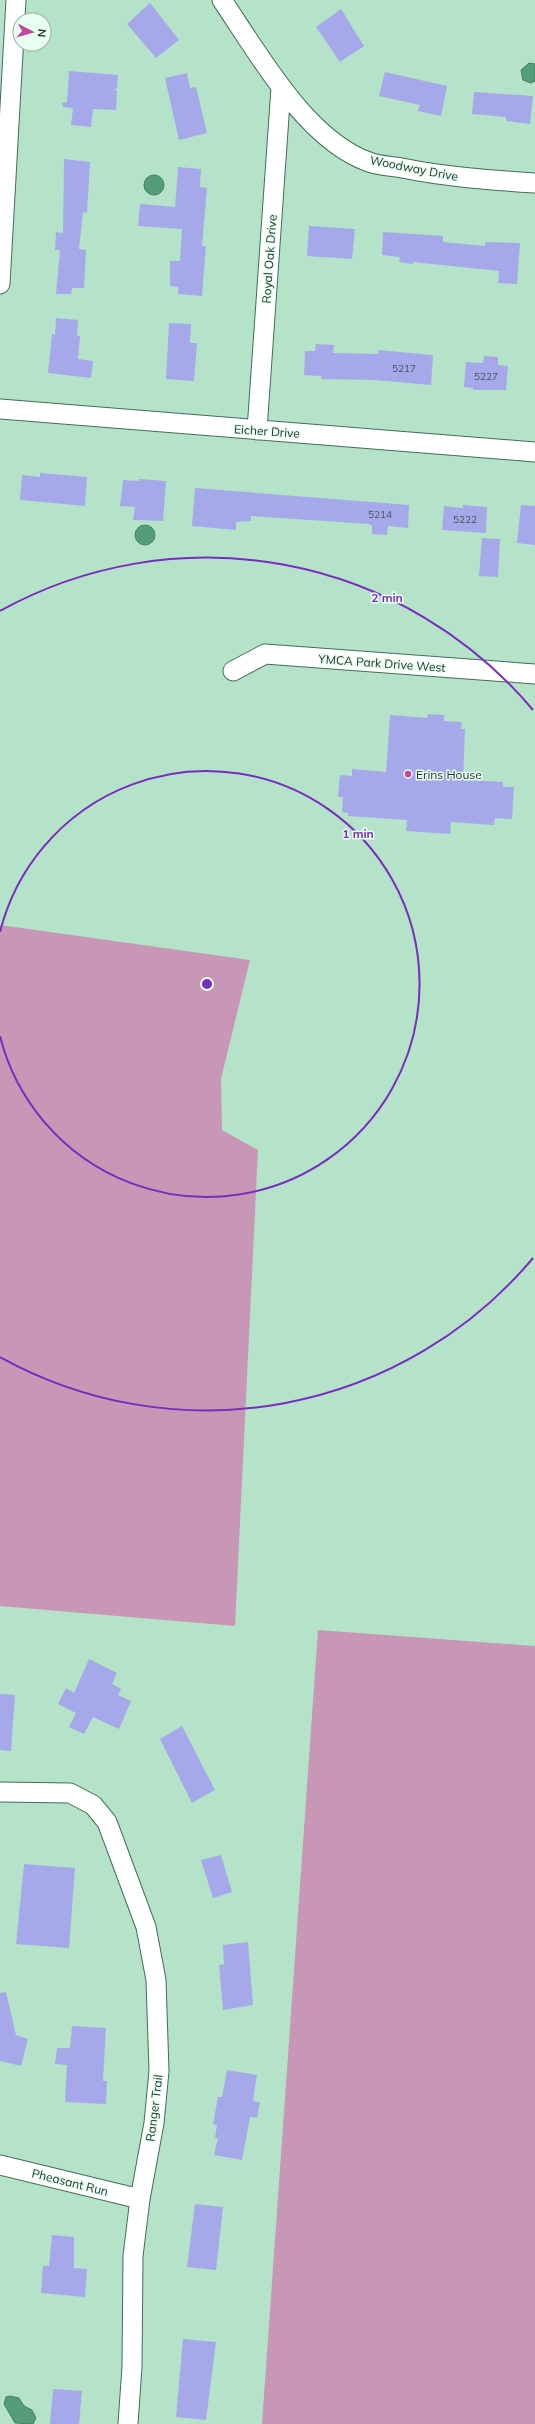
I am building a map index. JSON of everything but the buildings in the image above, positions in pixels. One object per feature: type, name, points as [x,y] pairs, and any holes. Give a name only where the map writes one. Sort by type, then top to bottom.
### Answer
[{"type":"street","points":[[0,284],[16,0]]},
{"type":"street","name":"Woodway Drive","points":[[222,0],[280,88],[319,129],[369,162],[439,176],[535,183]]},
{"type":"street","name":"Royal Oak Drive","points":[[257,430],[280,88]]},
{"type":"street","name":"Eicher Drive","points":[[0,409],[535,452]]},
{"type":"street","name":"YMCA Park Drive West","points":[[233,671],[265,654],[535,674]]},
{"type":"street","name":"Ranger Trail","points":[[0,1792],[70,1793],[93,1805],[108,1822],[146,1927],[156,1980],[159,2070],[154,2124],[140,2199],[133,2256],[132,2367],[128,2424]]},
{"type":"street","name":"Pheasant Run","points":[[0,2165],[140,2199]]},
{"type":"shaded area","points":[[529,63],[535,64],[535,81],[531,83],[523,80],[521,70]]},
{"type":"shaded area","points":[[154,175],[161,178],[164,185],[161,192],[154,195],[147,192],[144,185],[147,178]]},
{"type":"shaded area","points":[[145,525],[152,528],[155,535],[152,542],[145,545],[138,542],[135,535],[138,528]]},
{"type":"shaded area","points":[[0,925],[250,960],[221,1079],[222,1130],[258,1150],[235,1626],[0,1606]]},
{"type":"shaded area","points":[[318,1630],[535,1646],[535,2424],[262,2424]]},
{"type":"shaded area","points":[[10,2396],[19,2398],[24,2406],[32,2410],[36,2418],[33,2424],[15,2423],[4,2404],[6,2397]]},
{"type":"place","name":"Erins House","points":[[408,774]]}]
